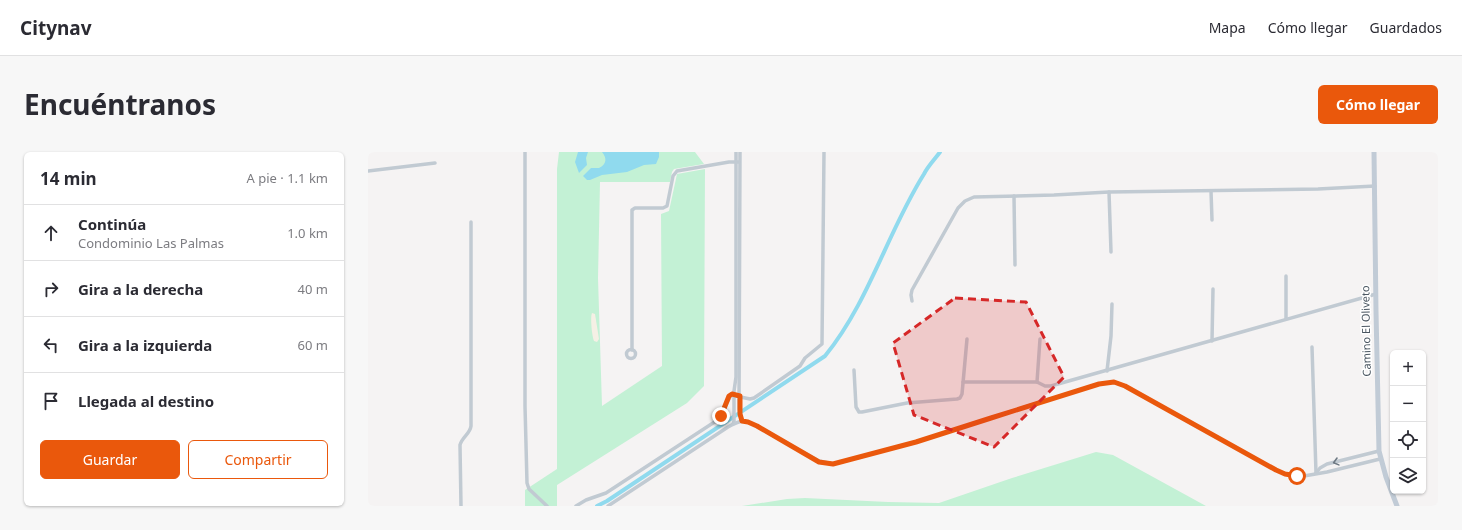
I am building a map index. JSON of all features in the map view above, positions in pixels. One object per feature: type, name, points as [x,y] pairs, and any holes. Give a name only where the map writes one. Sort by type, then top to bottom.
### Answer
[{"type":"main road","name":"Camino El Oliveto","points":[[1374,152],[1379,451],[1380,459],[1397,506]]},
{"type":"street","points":[[525,152],[525,406],[527,483],[529,489],[547,506]]},
{"type":"street","points":[[736,152],[738,162],[739,409],[742,421]]},
{"type":"street","points":[[733,424],[736,377],[738,162],[740,152]]},
{"type":"street","points":[[576,506],[586,500],[606,493],[716,421],[721,416],[729,397],[734,395],[750,399],[754,398],[800,366],[805,358],[822,344],[824,152]]},
{"type":"street","points":[[632,350],[632,210],[635,208],[663,208],[667,206],[673,176],[677,171],[738,162]]},
{"type":"street","points":[[368,171],[435,163]]},
{"type":"street","points":[[912,301],[912,290],[961,205],[968,199],[977,196],[1375,186]]},
{"type":"street","points":[[1211,191],[1212,220]]},
{"type":"street","points":[[1109,192],[1111,252]]},
{"type":"street","points":[[1014,196],[1015,266]]},
{"type":"street","points":[[461,506],[460,445],[462,439],[470,431],[471,426],[471,222]]},
{"type":"street","points":[[1286,276],[1286,319]]},
{"type":"street","points":[[1212,341],[1213,288]]},
{"type":"street","points":[[963,382],[1037,382],[1049,387],[1376,294]]},
{"type":"street","points":[[1106,371],[1111,336],[1112,304]]},
{"type":"street","points":[[854,370],[856,407],[858,411],[861,412],[907,403],[957,399],[962,395],[967,339]]},
{"type":"street","points":[[1037,382],[1040,339]]},
{"type":"street","points":[[1312,347],[1316,473]]},
{"type":"street","points":[[608,506],[733,424],[742,421],[757,426],[819,462],[833,464],[916,442],[1099,384],[1114,382],[1125,386],[1281,472],[1297,476],[1327,472],[1380,459]]},
{"type":"street","points":[[1316,473],[1320,468],[1328,464],[1379,451]]},
{"type":"highlighted area","points":[[955,298],[1026,302],[1064,377],[994,447],[914,415],[893,343]]},
{"type":"green space","points":[[559,152],[695,152],[704,164],[674,169],[670,182],[600,182],[598,278],[602,406],[662,366],[661,214],[669,211],[677,174],[705,169],[704,386],[687,403],[557,485],[557,506],[525,506],[525,490],[557,469],[557,169]]},
{"type":"green space","points":[[1096,452],[1113,455],[1206,506],[742,506],[787,499],[805,498],[939,503],[1012,478]]},
{"type":"sand","points":[[592,313],[595,314],[599,339],[597,342],[594,341],[593,336],[591,323]]},
{"type":"water","points":[[578,152],[588,152],[586,158],[587,165],[579,173],[575,162]]},
{"type":"water","points":[[602,152],[659,152],[659,157],[656,164],[644,165],[627,172],[602,175],[587,180],[583,176],[591,168],[599,168],[604,165],[605,156]]},
{"type":"waterway","points":[[597,506],[607,501],[825,356],[854,313],[911,197],[927,168],[940,152]]},
{"type":"route","points":[[721,416],[729,396],[732,394],[740,396],[739,409],[742,421],[746,421],[757,426],[819,462],[833,464],[916,442],[1099,384],[1114,382],[1125,386],[1276,470],[1291,476],[1297,476]]}]
